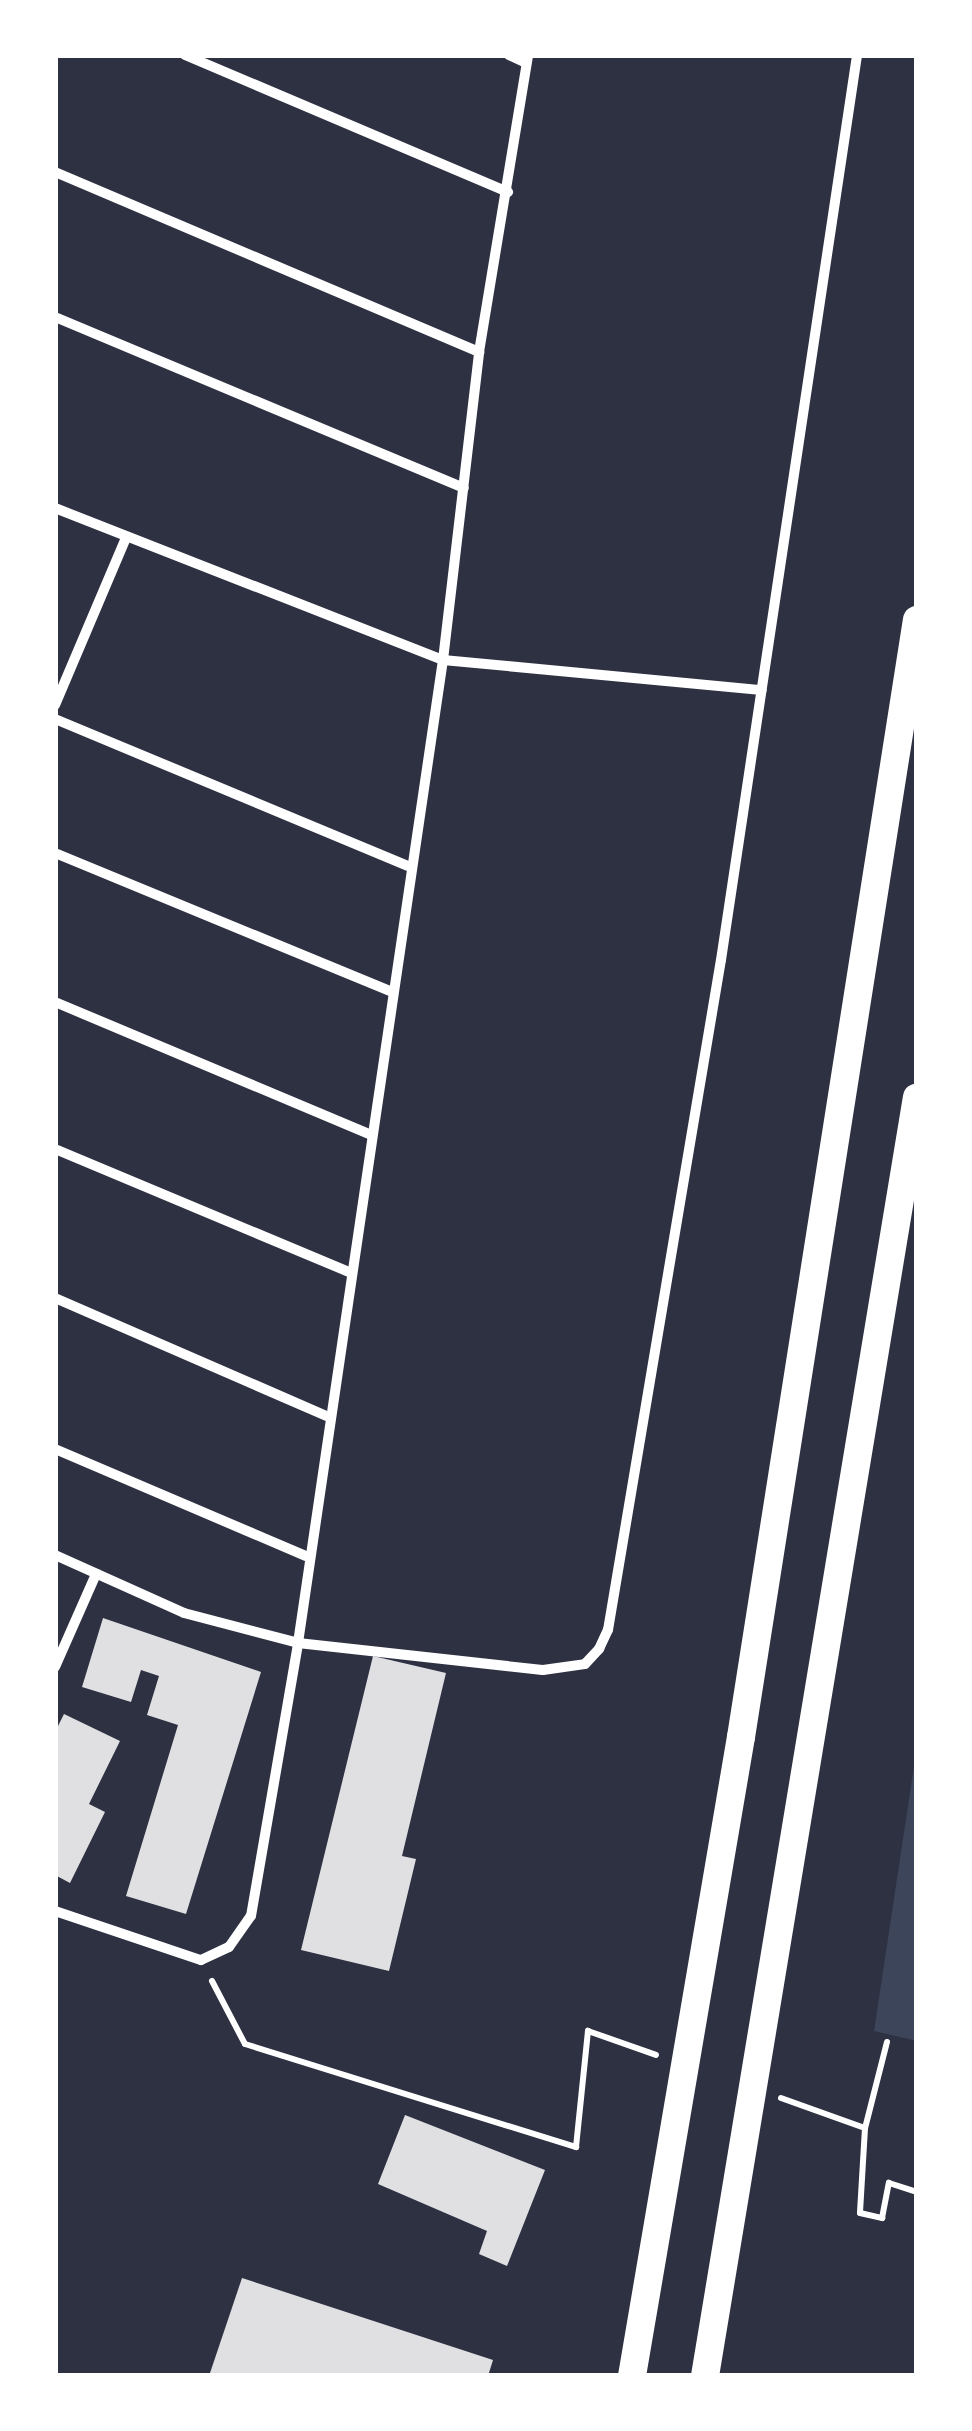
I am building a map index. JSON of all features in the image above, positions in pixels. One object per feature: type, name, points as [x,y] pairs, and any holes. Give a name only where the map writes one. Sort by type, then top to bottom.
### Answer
[{"type":"highway","points":[[632,2376],[741,1737],[917,620]]},
{"type":"highway","points":[[705,2376],[917,1098]]},
{"type":"street","points":[[185,55],[508,192]]},
{"type":"street","points":[[55,1911],[201,1960],[229,1947],[251,1916],[298,1642],[306,1556],[408,866],[443,660],[479,352],[527,59],[509,55]]},
{"type":"street","points":[[55,1556],[184,1613],[298,1642],[543,1670],[584,1664],[608,1630],[762,690],[856,55]]},
{"type":"street","points":[[55,172],[479,352]]},
{"type":"street","points":[[55,317],[464,488]]},
{"type":"street","points":[[55,508],[125,540],[443,660],[762,690]]},
{"type":"street","points":[[55,705],[125,540]]},
{"type":"street","points":[[55,719],[408,866]]},
{"type":"street","points":[[55,853],[390,992]]},
{"type":"street","points":[[55,1002],[369,1134]]},
{"type":"street","points":[[55,1149],[348,1272]]},
{"type":"street","points":[[55,1298],[327,1416]]},
{"type":"street","points":[[55,1449],[306,1556]]},
{"type":"street","points":[[55,1667],[96,1574]]},
{"type":"path","points":[[201,1960],[245,2044],[576,2148],[588,2031]]},
{"type":"path","points":[[887,2042],[865,2128],[860,2213],[882,2218],[889,2183],[917,2192]]},
{"type":"shaded area","points":[[917,1746],[917,2041],[874,2031]]},
{"type":"building","points":[[103,1618],[261,1672],[186,1914],[126,1896],[178,1725],[147,1715],[159,1676],[141,1670],[131,1702],[82,1687]]},
{"type":"building","points":[[373,1656],[446,1673],[402,1856],[416,1859],[389,1971],[301,1950]]},
{"type":"building","points":[[64,1714],[120,1741],[89,1804],[105,1812],[70,1883],[55,1875],[55,1732]]},
{"type":"building","points":[[405,2115],[545,2170],[507,2266],[479,2254],[487,2231],[378,2184]]},
{"type":"building","points":[[242,2278],[493,2360],[488,2376],[209,2376]]}]
